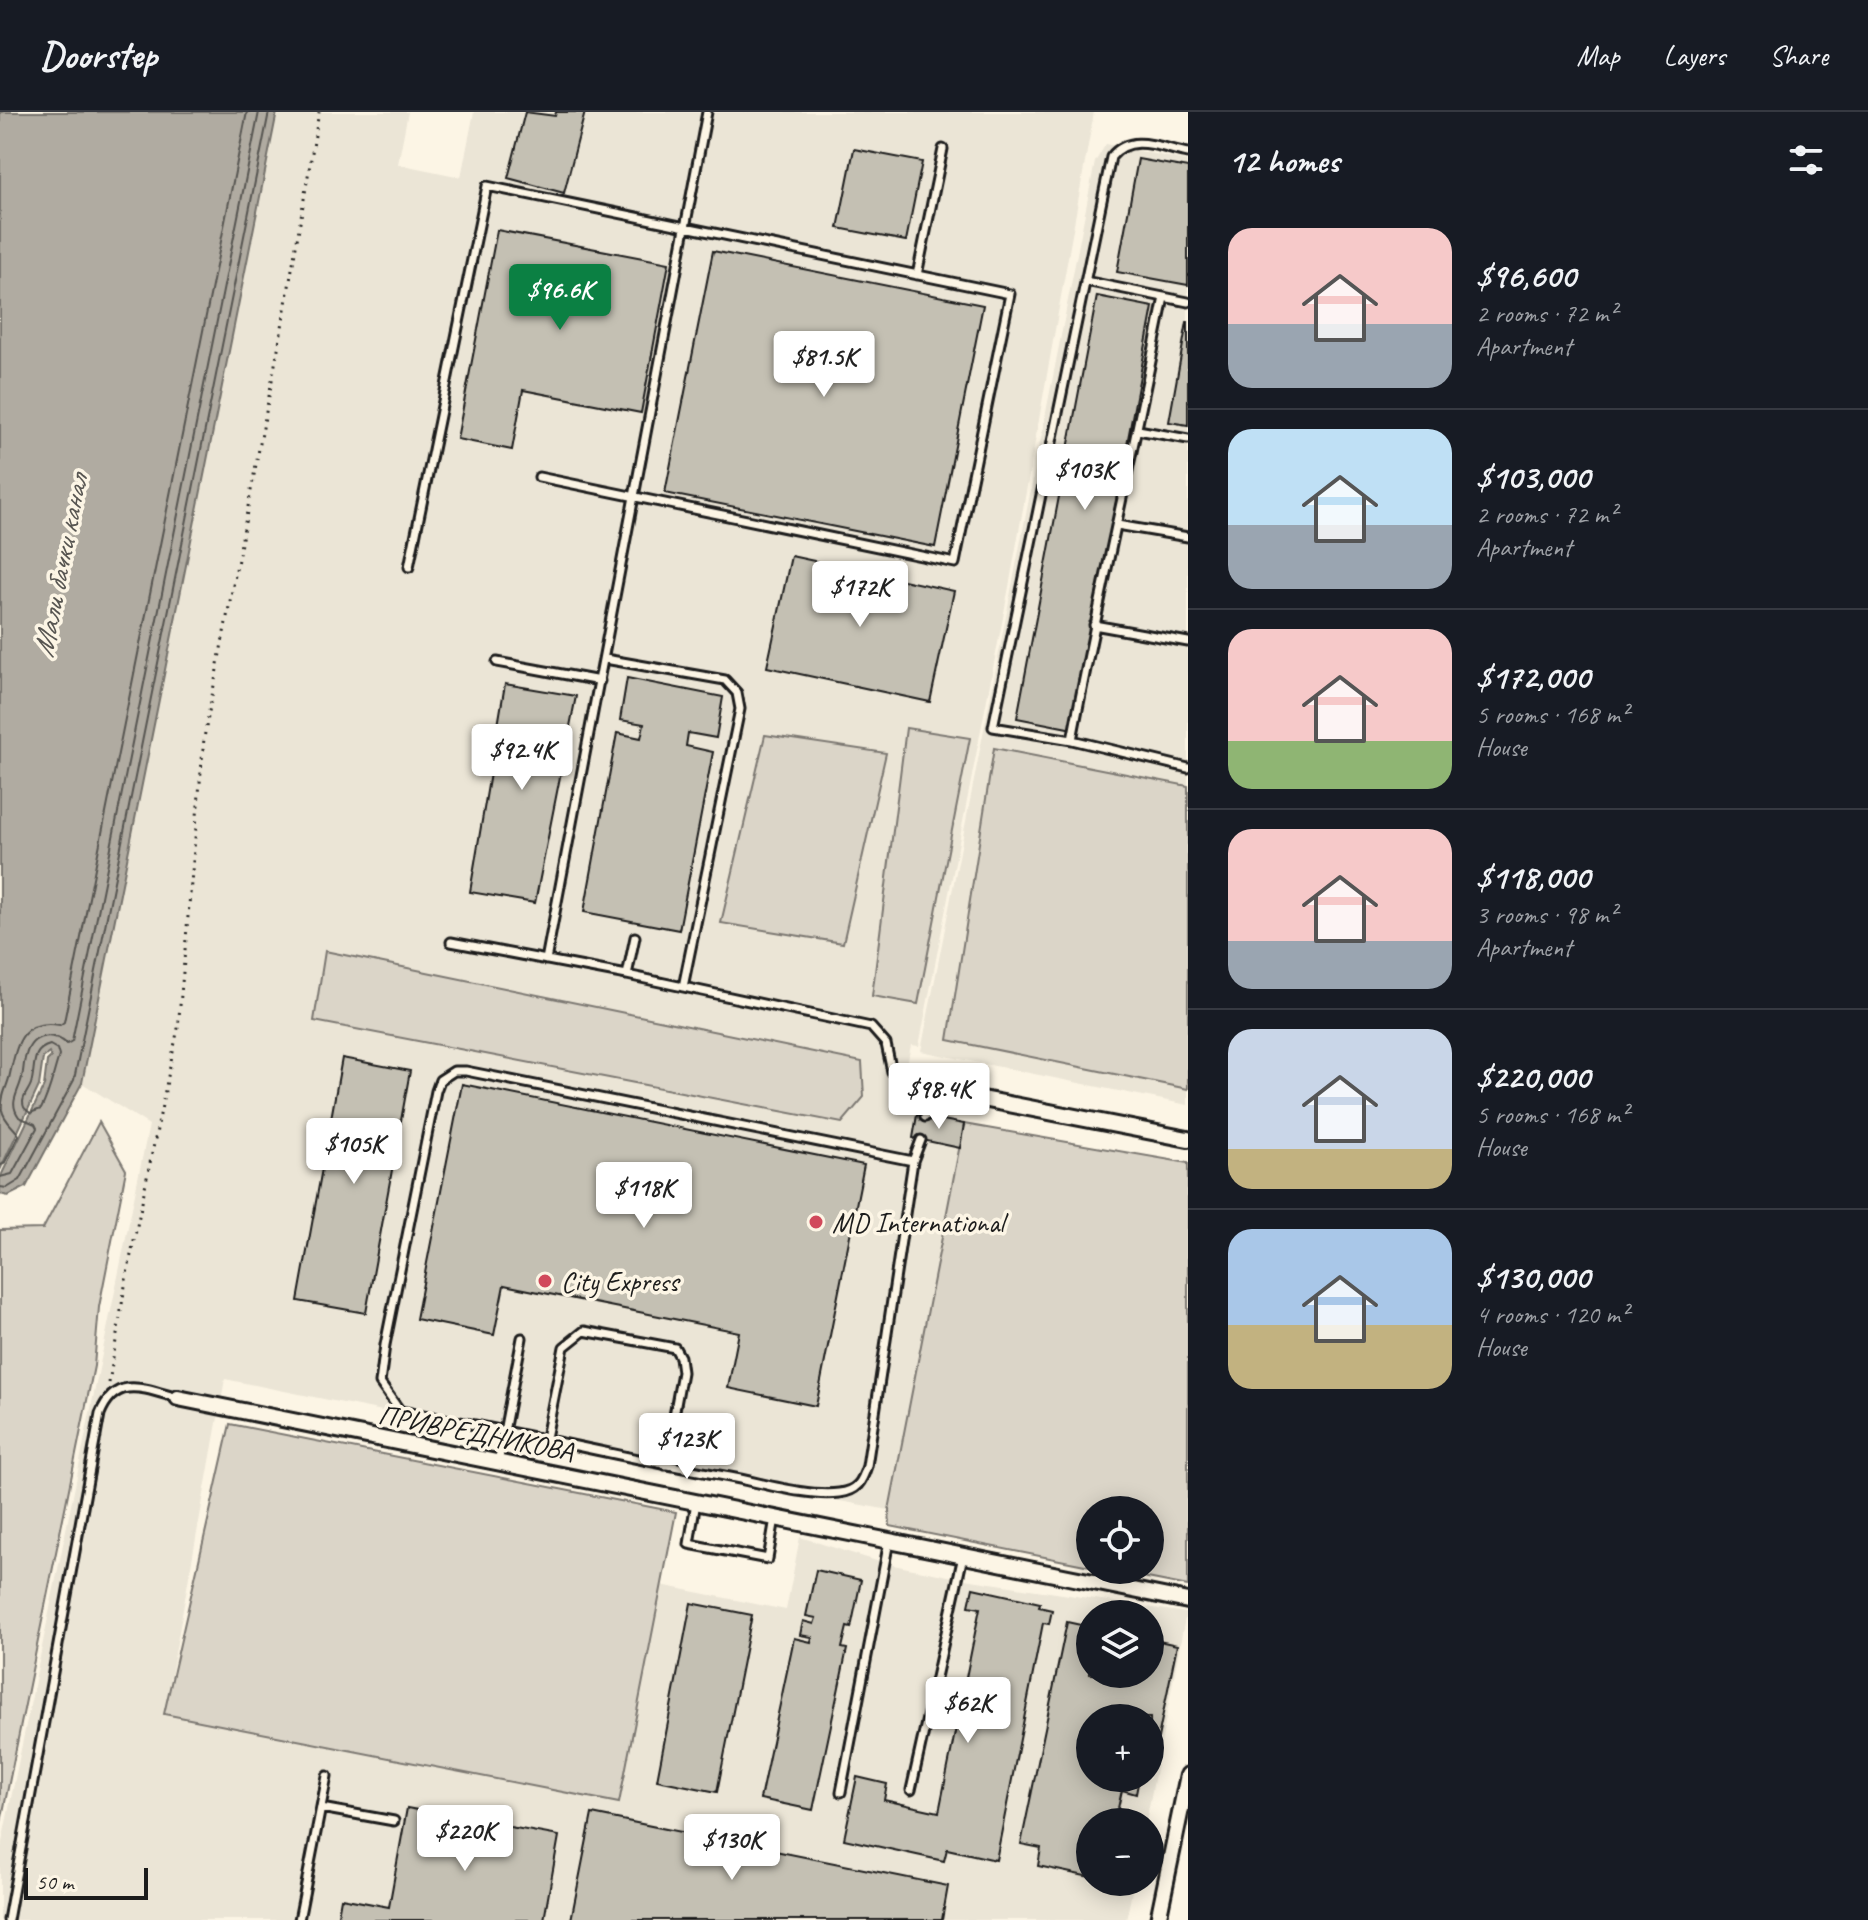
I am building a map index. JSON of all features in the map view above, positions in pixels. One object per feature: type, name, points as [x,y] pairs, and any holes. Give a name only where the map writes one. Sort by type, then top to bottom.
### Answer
[{"type":"street","points":[[921,1087],[1188,1139]]},
{"type":"street","name":"ПРИВРЕДНИКОВА","points":[[178,1398],[1188,1601]]},
{"type":"street","points":[[1158,1920],[1188,1775]]},
{"type":"lane","points":[[546,960],[707,112]]},
{"type":"lane","points":[[1188,153],[1134,142],[1118,148],[1111,157],[993,727],[1072,740],[1188,768]]},
{"type":"lane","points":[[917,275],[943,149]]},
{"type":"lane","points":[[409,567],[487,186],[1010,294],[955,563],[539,477]]},
{"type":"lane","points":[[1085,281],[1188,302]]},
{"type":"lane","points":[[1072,740],[1164,297]]},
{"type":"lane","points":[[1138,430],[1188,439]]},
{"type":"lane","points":[[1117,525],[1188,537]]},
{"type":"lane","points":[[1094,625],[1188,642]]},
{"type":"lane","points":[[605,659],[725,680],[737,693],[740,709],[683,987]]},
{"type":"lane","points":[[497,662],[600,681]]},
{"type":"lane","points":[[627,975],[635,937]]},
{"type":"lane","points":[[451,942],[627,975],[871,1027],[886,1044],[892,1072],[921,1087]]},
{"type":"lane","points":[[913,1161],[482,1074],[454,1071],[440,1080],[436,1091],[380,1383],[400,1411],[504,1429],[665,1465],[819,1493],[843,1493],[858,1486],[867,1466],[913,1161],[921,1140]]},
{"type":"lane","points":[[925,1117],[941,1091]]},
{"type":"lane","points":[[546,1438],[564,1347],[572,1338],[584,1331],[675,1348],[682,1372],[665,1465]]},
{"type":"lane","points":[[498,1463],[522,1338]]},
{"type":"lane","points":[[8,1920],[100,1414],[107,1398],[117,1390],[129,1387],[178,1398]]},
{"type":"lane","points":[[696,1502],[689,1544],[768,1559],[775,1518]]},
{"type":"lane","points":[[841,1792],[889,1541]]},
{"type":"lane","points":[[911,1790],[963,1556]]},
{"type":"lane","points":[[299,1920],[327,1776]]},
{"type":"lane","points":[[321,1808],[394,1821]]},
{"type":"path","points":[[107,1398],[127,1274],[178,1028],[204,738],[279,348],[319,112]]},
{"type":"shaded area","points":[[277,112],[408,112],[398,164],[461,177],[474,112],[1094,112],[1009,587],[919,1046],[911,1045],[898,1111],[964,1124],[889,1510],[677,1471],[225,1379],[164,1714],[619,1803],[661,1585],[786,1610],[800,1537],[883,1563],[1101,1600],[1076,1600],[1076,1688],[1164,1688],[1164,1610],[1186,1613],[1164,1728],[1164,1704],[1076,1704],[1076,1792],[1152,1792],[1149,1808],[1076,1808],[1076,1896],[1131,1896],[1126,1920],[0,1920],[0,1852],[149,1125],[82,1083]]},
{"type":"shaded area","points":[[1106,144],[1188,161],[1188,1105],[921,1051],[1095,162]]},
{"type":"shaded area","points":[[906,728],[970,738],[918,1004],[872,996]]},
{"type":"shaded area","points":[[765,735],[886,753],[843,943],[721,923]]},
{"type":"shaded area","points":[[994,748],[1188,786],[1188,1089],[948,1040]]},
{"type":"shaded area","points":[[325,951],[862,1062],[864,1097],[842,1123],[314,1021]]},
{"type":"shaded area","points":[[99,1122],[126,1170],[99,1307],[94,1366],[0,1827],[0,1230],[43,1229]]},
{"type":"shaded area","points":[[964,1124],[1188,1163],[1188,1586],[1164,1581],[1164,1496],[1076,1496],[1076,1563],[890,1526],[889,1510]]},
{"type":"shaded area","points":[[230,1424],[676,1512],[619,1803],[164,1714]]},
{"type":"water","name":"Мали бачки канал","points":[[0,112],[277,112],[82,1083],[26,1187],[8,1196],[0,1194],[0,1178],[44,1086],[47,1061],[51,1057],[49,1053],[43,1058],[39,1086],[0,1170]]},
{"type":"building","points":[[525,112],[555,116],[556,112],[585,112],[564,193],[508,178]]},
{"type":"building","points":[[854,149],[922,162],[906,241],[838,228]]},
{"type":"building","points":[[1138,159],[1188,168],[1188,285],[1117,272]]},
{"type":"building","points":[[497,230],[669,263],[641,413],[523,390],[512,450],[457,439]]},
{"type":"building","points":[[713,251],[983,305],[935,547],[665,493]]},
{"type":"building","points":[[1097,296],[1153,307],[1073,729],[1017,718]]},
{"type":"building","points":[[1188,322],[1188,425],[1169,422]]},
{"type":"building","points":[[791,556],[954,591],[930,702],[767,667]]},
{"type":"building","points":[[627,678],[723,697],[716,738],[688,733],[686,746],[713,752],[679,930],[584,912],[617,733],[641,738],[644,724],[620,720]]},
{"type":"building","points":[[505,684],[576,696],[535,903],[470,892]]},
{"type":"building","points":[[342,1058],[410,1071],[366,1313],[298,1301]]},
{"type":"building","points":[[462,1084],[864,1165],[816,1406],[728,1388],[739,1332],[504,1285],[494,1335],[416,1319]]},
{"type":"building","points":[[917,1115],[964,1124],[960,1148],[913,1138]]},
{"type":"building","points":[[816,1570],[861,1580],[851,1628],[847,1627],[842,1648],[847,1649],[813,1810],[760,1799],[794,1638],[811,1642],[812,1637],[800,1635],[803,1621],[814,1624],[816,1618],[806,1616]]},
{"type":"building","points":[[973,1588],[1040,1603],[1039,1607],[1052,1610],[1049,1624],[1043,1623],[996,1860],[947,1849],[944,1861],[844,1839],[857,1777],[887,1784],[884,1800],[939,1812],[980,1608],[969,1606]]},
{"type":"building","points":[[691,1603],[752,1615],[717,1792],[657,1780]]},
{"type":"building","points":[[1067,1622],[1076,1624],[1076,1688],[1164,1688],[1164,1642],[1177,1645],[1164,1709],[1164,1704],[1076,1704],[1076,1792],[1122,1792],[1118,1808],[1076,1808],[1076,1874],[1038,1866],[1041,1848],[1021,1844]]},
{"type":"building","points":[[407,1808],[559,1836],[544,1920],[337,1920],[341,1898],[389,1907]]},
{"type":"building","points":[[592,1814],[948,1886],[942,1920],[571,1920]]},
{"type":"place","name":"MD International","points":[[816,1222]]},
{"type":"place","name":"City Express","points":[[545,1281]]}]
